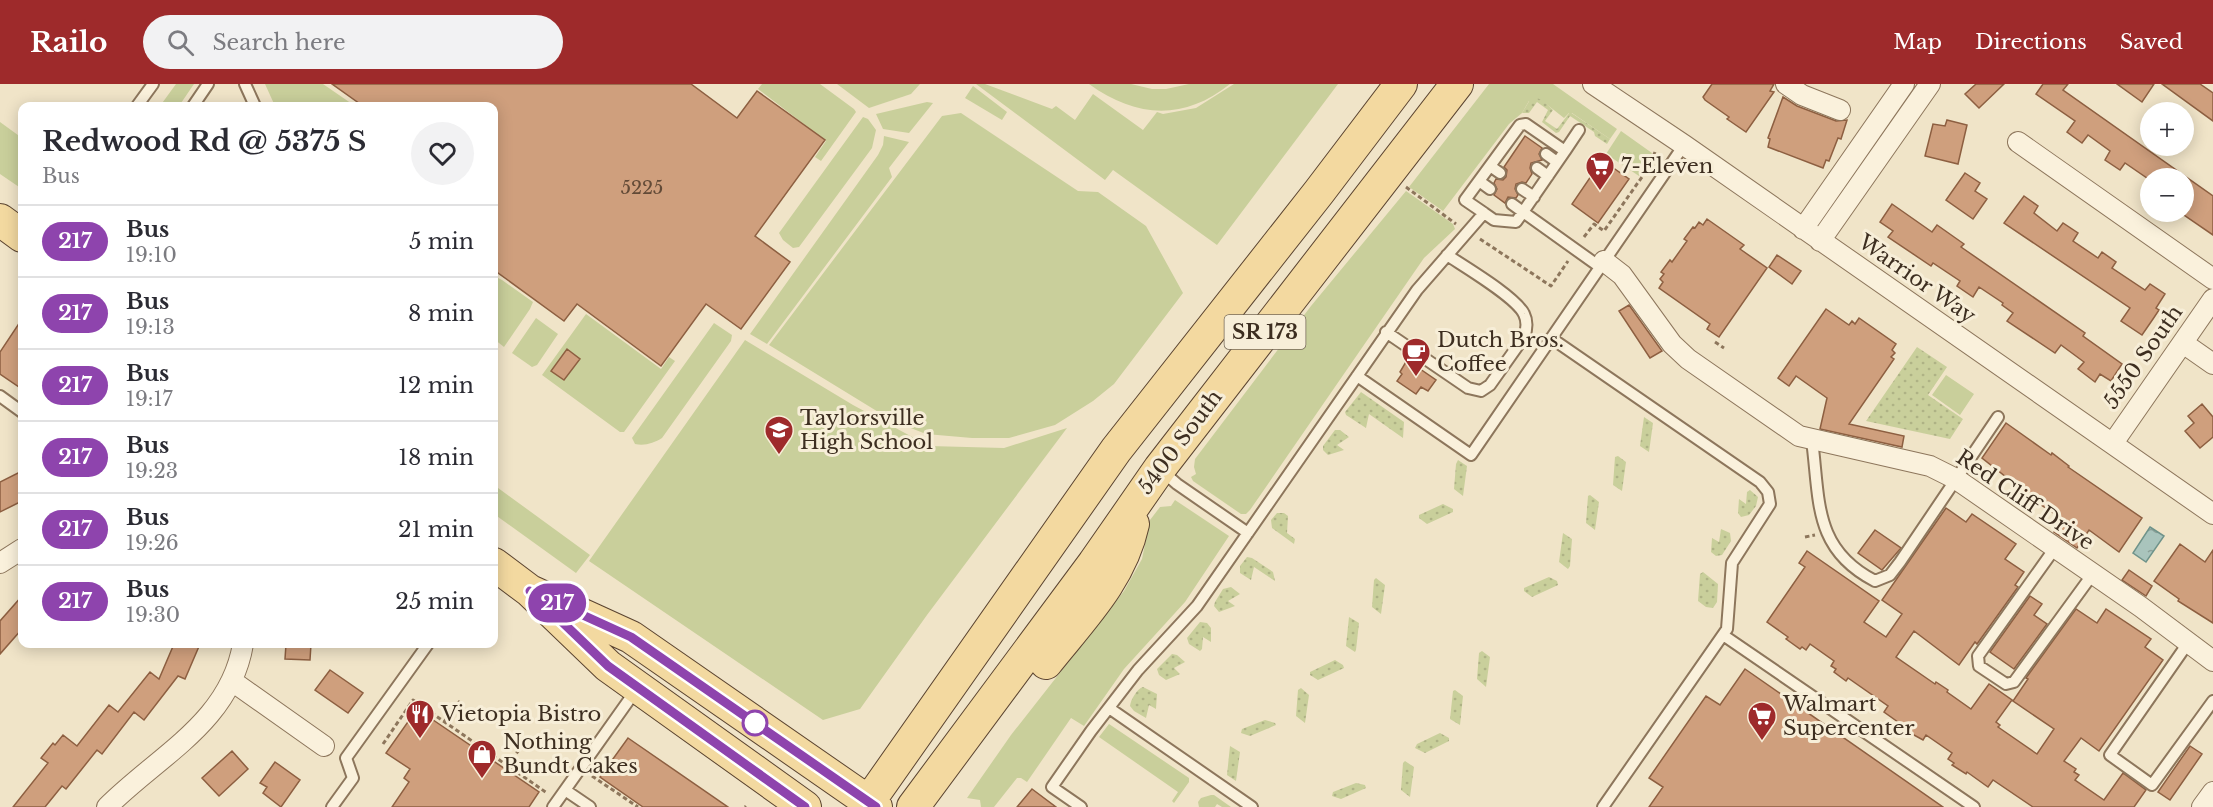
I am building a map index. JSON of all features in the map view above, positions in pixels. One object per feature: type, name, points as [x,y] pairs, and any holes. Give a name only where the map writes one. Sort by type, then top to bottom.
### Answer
[{"type":"main road","name":"5400 South","points":[[858,802],[1116,450],[1401,84]]},
{"type":"main road","name":"5400 South","points":[[913,807],[1094,563],[1160,468],[1457,84]]},
{"type":"main road","points":[[941,807],[994,729],[1098,599],[1114,574],[1125,554],[1152,446],[1271,287],[1319,192]]},
{"type":"main road","points":[[0,220],[18,233]]},
{"type":"main road","points":[[498,567],[530,591],[608,666],[805,807]]},
{"type":"main road","points":[[530,591],[631,637],[858,802]]},
{"type":"street","name":"Warrior Way","points":[[1593,84],[2213,514]]},
{"type":"street","points":[[1803,229],[1904,84]]},
{"type":"street","points":[[1820,241],[1930,84]]},
{"type":"street","points":[[1800,88],[1840,110]]},
{"type":"street","points":[[2018,142],[2213,279]]},
{"type":"street","name":"Red Cliff Drive","points":[[1602,264],[1622,275],[1672,344],[1688,359],[1799,436],[1930,466],[1956,479],[2213,661]]},
{"type":"street","name":"5550 South","points":[[2113,443],[2213,299]]},
{"type":"street","points":[[2183,343],[2213,364]]},
{"type":"street","points":[[0,563],[18,552]]},
{"type":"street","points":[[107,807],[129,785],[212,714],[232,681],[242,648]]},
{"type":"street","points":[[232,681],[324,746]]},
{"type":"street","points":[[2202,807],[2213,792]]},
{"type":"lane","points":[[140,102],[153,84]]},
{"type":"lane","points":[[196,102],[208,84]]},
{"type":"lane","points":[[245,84],[253,102]]},
{"type":"lane","points":[[1565,151],[1526,124],[1520,125],[1519,136],[1505,146],[1465,200],[1494,220],[1516,222],[1548,176],[1557,162],[1565,151],[1579,130]]},
{"type":"lane","points":[[1357,376],[1471,455],[1684,145]]},
{"type":"lane","points":[[1505,146],[1514,152]]},
{"type":"lane","points":[[1546,154],[1557,162]]},
{"type":"lane","points":[[1490,166],[1500,173]]},
{"type":"lane","points":[[1537,168],[1548,176]]},
{"type":"lane","points":[[1479,181],[1490,189]]},
{"type":"lane","points":[[1522,189],[1534,196]]},
{"type":"lane","points":[[1512,204],[1602,264]]},
{"type":"lane","points":[[1081,807],[1052,787],[1090,731],[1138,670],[1188,617],[1417,290],[1484,213]]},
{"type":"lane","points":[[1386,332],[1468,388],[1481,391],[1490,385],[1524,337],[1527,321],[1518,304],[1447,255]]},
{"type":"lane","points":[[1551,338],[1765,486],[1770,498],[1768,509],[1732,563],[1728,626],[1603,807]]},
{"type":"lane","points":[[0,396],[18,409]]},
{"type":"lane","points":[[1812,440],[1824,526],[1831,544],[1843,559],[1875,581],[1890,575],[1998,417]]},
{"type":"lane","points":[[1160,468],[1178,484],[1248,533]]},
{"type":"lane","points":[[2055,548],[1978,656],[1979,666],[2006,684],[2018,679],[2092,574]]},
{"type":"lane","points":[[1723,635],[1974,807]]},
{"type":"lane","points":[[2188,643],[2110,755],[2152,785],[2213,702]]},
{"type":"lane","points":[[332,807],[352,778],[346,758],[425,648]]},
{"type":"lane","points":[[553,807],[638,687]]},
{"type":"lane","points":[[1109,708],[1252,807]]},
{"type":"lane","points":[[566,790],[590,807]]},
{"type":"path","points":[[1584,237],[1594,224],[1604,231],[1649,167],[1654,152]]},
{"type":"path","points":[[1406,187],[1458,225]]},
{"type":"path","points":[[1480,239],[1551,286],[1568,261]]},
{"type":"path","points":[[1715,342],[1724,348]]},
{"type":"path","points":[[383,744],[412,700],[548,793],[543,800]]},
{"type":"path","points":[[444,722],[460,701]]},
{"type":"path","points":[[507,765],[523,745]]},
{"type":"path","points":[[590,774],[638,807]]},
{"type":"green space","points":[[176,84],[194,84],[182,102],[163,102]]},
{"type":"green space","points":[[265,84],[323,84],[349,102],[273,102]]},
{"type":"green space","points":[[762,84],[820,84],[856,112],[821,161],[815,157],[826,141],[758,89]]},
{"type":"green space","points":[[837,84],[920,84],[911,94],[869,108]]},
{"type":"green space","points":[[976,84],[985,84],[1052,109],[1056,106],[1075,120],[1093,94],[1143,130],[1157,112],[1163,114],[1196,108],[1234,84],[1338,84],[1217,245],[1113,170],[1105,180]]},
{"type":"green space","points":[[1089,84],[1131,84],[1152,89],[1166,89],[1189,84],[1230,84],[1213,96],[1195,104],[1160,111],[1124,104]]},
{"type":"green space","points":[[1489,84],[1553,84],[1617,129],[1610,139],[1572,113],[1564,118],[1545,103],[1529,101],[1522,113],[1509,124],[1443,211],[1409,187]]},
{"type":"green space","points":[[973,86],[1007,112],[1002,120],[965,98]]},
{"type":"green space","points":[[1531,98],[1540,99],[1553,110],[1545,121],[1557,129],[1570,112],[1610,139],[1607,144],[1570,116],[1556,133],[1542,122],[1548,110],[1537,102],[1529,113],[1522,113]]},
{"type":"green space","points":[[927,102],[933,103],[909,133],[883,129],[876,114]]},
{"type":"green space","points":[[961,113],[1078,191],[1098,192],[1146,226],[1183,293],[1114,384],[1093,401],[1055,425],[1009,438],[926,434],[893,421],[769,345],[942,116]]},
{"type":"green space","points":[[863,117],[868,119],[876,130],[872,148],[799,247],[793,248],[783,240],[779,233]]},
{"type":"green space","points":[[0,122],[18,135],[18,186],[0,174]]},
{"type":"green space","points":[[1621,131],[1652,153],[1639,176],[1606,154]]},
{"type":"green space","points":[[884,136],[909,142],[889,168],[892,177],[767,344],[750,334],[878,155]]},
{"type":"green space","points":[[1406,191],[1453,224],[1455,229],[1424,258],[1250,510],[1246,514],[1241,514],[1193,481],[1191,477],[1196,474],[1195,459],[1311,306]]},
{"type":"green space","points":[[498,278],[533,302],[504,347],[498,342]]},
{"type":"green space","points":[[586,314],[661,369],[669,357],[675,361],[624,432],[620,432],[542,375]]},
{"type":"green space","points":[[536,318],[558,334],[537,365],[532,367],[512,353]]},
{"type":"green space","points":[[714,323],[732,335],[731,341],[662,438],[649,444],[635,444],[632,438]]},
{"type":"green space","points":[[745,340],[853,405],[929,446],[1004,448],[1067,428],[927,615],[860,709],[823,720],[589,561]]},
{"type":"green space","points":[[1917,347],[1947,367],[1928,395],[1963,419],[1950,439],[1866,421]]},
{"type":"green space","points":[[1946,375],[1974,394],[1960,415],[1932,395]]},
{"type":"green space","points":[[1361,392],[1404,422],[1403,438],[1369,414],[1366,428],[1346,415],[1345,412]]},
{"type":"green space","points":[[1644,417],[1653,423],[1649,452],[1640,446]]},
{"type":"green space","points":[[1335,430],[1340,430],[1349,437],[1337,445],[1344,450],[1328,455],[1323,450],[1323,446]]},
{"type":"green space","points":[[1618,456],[1626,462],[1622,491],[1613,485],[1615,457]]},
{"type":"green space","points":[[1458,460],[1467,466],[1463,496],[1454,489]]},
{"type":"green space","points":[[498,488],[590,555],[576,573],[498,517]]},
{"type":"green space","points":[[1750,490],[1758,497],[1756,506],[1749,515],[1741,517],[1738,513],[1739,499],[1746,504],[1747,492]]},
{"type":"green space","points":[[1590,495],[1599,502],[1595,530],[1586,523],[1588,496]]},
{"type":"green space","points":[[1175,500],[1229,536],[1185,602],[1124,669],[1084,726],[1071,718],[1027,782],[1017,778],[994,807],[981,807],[980,800],[967,798],[1011,735],[1124,591],[1142,559],[1150,520],[1160,507],[1171,506]]},
{"type":"green space","points":[[1443,504],[1453,509],[1453,512],[1427,524],[1419,518],[1419,515]]},
{"type":"green space","points":[[1277,513],[1284,513],[1288,516],[1287,533],[1295,539],[1294,544],[1272,528],[1271,520]]},
{"type":"green space","points":[[1721,529],[1730,533],[1731,541],[1722,555],[1716,556],[1711,552],[1712,538],[1719,542]]},
{"type":"green space","points":[[1563,533],[1572,539],[1568,569],[1559,562]]},
{"type":"green space","points":[[1247,557],[1273,572],[1275,581],[1254,567],[1251,580],[1240,573],[1240,566]]},
{"type":"green space","points":[[1703,572],[1718,584],[1717,602],[1713,608],[1706,607],[1698,601],[1700,574]]},
{"type":"green space","points":[[1549,577],[1557,581],[1558,585],[1532,597],[1524,591],[1524,588]]},
{"type":"green space","points":[[1376,578],[1385,585],[1381,614],[1372,607]]},
{"type":"green space","points":[[1231,587],[1240,594],[1228,601],[1235,606],[1219,612],[1214,606],[1215,602],[1223,589]]},
{"type":"green space","points":[[1349,617],[1359,623],[1355,652],[1346,646]]},
{"type":"green space","points":[[1200,622],[1207,623],[1211,628],[1211,642],[1203,637],[1200,651],[1189,644],[1187,638]]},
{"type":"green space","points":[[1482,651],[1490,657],[1486,687],[1477,679],[1479,653]]},
{"type":"green space","points":[[1172,654],[1185,662],[1174,668],[1180,674],[1166,680],[1159,675],[1157,669]]},
{"type":"green space","points":[[1335,660],[1344,668],[1318,680],[1310,675],[1310,672]]},
{"type":"green space","points":[[1143,687],[1157,694],[1156,709],[1149,705],[1146,718],[1130,706],[1135,695]]},
{"type":"green space","points":[[1301,688],[1309,695],[1305,723],[1296,716],[1298,690]]},
{"type":"green space","points":[[1453,691],[1463,696],[1460,725],[1450,719]]},
{"type":"green space","points":[[1265,720],[1276,725],[1250,736],[1241,733],[1242,729]]},
{"type":"green space","points":[[1109,724],[1189,778],[1189,782],[1174,803],[1172,801],[1178,792],[1099,737]]},
{"type":"green space","points":[[1440,733],[1449,738],[1449,741],[1425,753],[1415,748],[1417,744]]},
{"type":"green space","points":[[1230,746],[1240,752],[1236,781],[1227,775]]},
{"type":"green space","points":[[1405,761],[1414,767],[1410,797],[1401,790]]},
{"type":"green space","points":[[1356,783],[1365,785],[1366,788],[1341,799],[1332,796],[1333,792]]},
{"type":"green space","points":[[1211,795],[1231,807],[1222,807],[1217,804],[1215,807],[1199,807],[1198,802],[1201,798]]},
{"type":"water","points":[[2150,527],[2164,536],[2146,562],[2133,553]]},
{"type":"building","points":[[332,84],[691,84],[737,118],[757,91],[825,140],[755,236],[790,262],[741,329],[706,304],[661,366],[577,304],[564,321],[498,273],[498,102],[357,102]]},
{"type":"building","points":[[1712,84],[1774,84],[1770,91],[1774,92],[1746,132],[1705,100],[1703,97]]},
{"type":"building","points":[[1976,84],[2004,84],[1979,108],[1965,94]]},
{"type":"building","points":[[2043,84],[2068,84],[2063,90],[2140,144],[2140,156],[2156,156],[2173,168],[2140,168],[2140,173],[2125,163],[2120,170],[2105,160],[2110,151],[2088,135],[2082,143],[2067,132],[2075,121],[2036,94]]},
{"type":"building","points":[[2117,84],[2154,84],[2142,102]]},
{"type":"building","points":[[2162,84],[2200,84],[2213,93],[2213,121],[2194,107],[2194,102],[2187,102]]},
{"type":"building","points":[[1783,97],[1797,106],[1836,121],[1847,120],[1841,139],[1838,138],[1829,161],[1826,160],[1823,168],[1768,147],[1770,139],[1768,138]]},
{"type":"building","points":[[1947,120],[1967,125],[1958,164],[1925,156],[1933,124],[1945,126]]},
{"type":"building","points":[[1525,136],[1542,148],[1539,154],[1542,160],[1531,163],[1532,174],[1526,183],[1516,184],[1515,189],[1518,195],[1516,198],[1508,197],[1505,203],[1494,195],[1497,189],[1494,183],[1496,179],[1503,180],[1506,177],[1507,170],[1504,167]]},
{"type":"building","name":"7-Eleven","points":[[1602,160],[1629,179],[1598,223],[1572,204]]},
{"type":"building","points":[[1965,173],[1980,183],[1975,191],[1987,199],[1973,219],[1946,200]]},
{"type":"building","points":[[2194,183],[2213,196],[2213,235],[2194,222]]},
{"type":"building","points":[[2024,196],[2038,206],[2034,213],[2057,231],[2063,223],[2078,233],[2073,241],[2098,258],[2102,252],[2116,262],[2112,268],[2145,290],[2150,284],[2165,294],[2156,308],[2159,310],[2142,335],[2121,321],[2130,308],[2004,223]]},
{"type":"building","points":[[1892,204],[1932,232],[1937,225],[1964,244],[1961,247],[2085,333],[2083,336],[2122,364],[2111,381],[2100,374],[2095,382],[2078,369],[2084,362],[2061,345],[2055,353],[2007,321],[2013,313],[2002,305],[2003,303],[1979,287],[1973,297],[1957,286],[1960,281],[1933,263],[1931,266],[1888,237],[1893,231],[1880,222]]},
{"type":"building","points":[[1707,219],[1744,245],[1740,249],[1767,268],[1719,337],[1707,329],[1710,324],[1659,288],[1663,282],[1660,279],[1664,274],[1661,272],[1670,260],[1672,262],[1687,241],[1684,239],[1693,227],[1695,228],[1699,222],[1703,225]]},
{"type":"building","points":[[1777,255],[1801,271],[1792,284],[1769,267]]},
{"type":"building","points":[[1629,305],[1662,351],[1650,358],[1619,311]]},
{"type":"building","points":[[1826,309],[1849,325],[1852,321],[1855,324],[1859,318],[1896,344],[1892,350],[1895,353],[1891,357],[1894,359],[1849,424],[1904,436],[1902,447],[1820,429],[1827,398],[1796,376],[1789,386],[1778,378]]},
{"type":"building","points":[[18,325],[18,386],[0,374],[0,352]]},
{"type":"building","points":[[567,349],[580,359],[564,380],[551,371]]},
{"type":"building","name":"Dutch Bros. Coffee","points":[[1407,360],[1436,380],[1428,391],[1421,387],[1416,394],[1397,381]]},
{"type":"building","points":[[2202,404],[2213,417],[2213,437],[2200,448],[2185,431],[2194,423],[2188,416]]},
{"type":"building","points":[[2006,423],[2142,518],[2119,552],[2089,530],[2077,548],[2054,532],[2063,519],[2024,494],[2025,492],[1982,458]]},
{"type":"building","points":[[18,473],[18,503],[0,512],[0,482]]},
{"type":"building","points":[[1946,508],[1966,522],[1972,514],[2016,544],[2005,559],[2024,572],[2015,585],[2018,587],[1959,665],[1914,631],[1896,657],[1935,684],[1936,682],[1948,690],[1947,692],[1971,709],[1989,684],[2012,700],[1996,722],[2000,725],[1998,727],[2037,754],[2054,729],[2013,701],[2028,679],[2026,678],[2076,609],[2097,623],[2106,609],[2151,639],[2145,647],[2163,660],[2099,751],[2081,738],[2064,761],[2076,769],[2074,772],[2079,775],[2075,780],[2104,800],[2123,773],[2146,790],[2134,807],[2033,807],[1993,780],[1988,787],[1967,772],[1966,774],[1952,765],[1954,763],[1948,759],[1952,753],[1926,735],[1923,740],[1903,729],[1905,727],[1884,712],[1888,706],[1848,678],[1846,681],[1834,672],[1836,669],[1831,666],[1834,661],[1810,644],[1806,650],[1802,647],[1800,649],[1767,622],[1805,567],[1799,563],[1807,551],[1879,601],[1864,622],[1886,637],[1902,614],[1882,600]]},
{"type":"building","points":[[1875,530],[1901,548],[1882,570],[1858,553]]},
{"type":"building","points":[[2180,544],[2205,562],[2213,550],[2213,623],[2178,601],[2179,599],[2154,581]]},
{"type":"building","points":[[2129,570],[2152,586],[2146,596],[2122,580]]},
{"type":"building","points":[[2030,596],[2042,604],[2034,615],[2047,624],[2014,669],[1990,652]]},
{"type":"building","points":[[18,601],[18,634],[0,654],[0,621]]},
{"type":"building","points":[[172,648],[198,648],[185,679],[178,676],[144,720],[134,712],[102,754],[97,750],[66,789],[62,786],[45,807],[13,807],[48,763],[41,758],[53,743],[55,745],[63,735],[77,746],[109,705],[118,712],[150,672],[159,679]]},
{"type":"building","points":[[286,648],[311,648],[310,660],[285,659]]},
{"type":"building","name":"Walmart Supercenter","points":[[1745,669],[1943,807],[1649,807],[1663,787],[1649,778],[1706,696],[1720,705]]},
{"type":"building","points":[[330,670],[363,693],[348,713],[315,690]]},
{"type":"building","points":[[417,709],[539,792],[529,807],[392,807],[409,782],[404,778],[410,769],[386,753]]},
{"type":"building","points":[[628,738],[728,807],[643,807],[600,777]]},
{"type":"building","points":[[2190,746],[2202,754],[2170,800],[2158,792]]},
{"type":"building","points":[[232,751],[248,769],[219,796],[202,778]]},
{"type":"building","points":[[275,762],[300,780],[281,807],[263,793],[267,787],[260,783]]},
{"type":"building","points":[[1032,789],[1056,807],[1017,807]]},
{"type":"bus line","name":"217","points":[[805,807],[608,666],[530,591],[631,637],[876,807]]},
{"type":"place","name":"7-Eleven","points":[[1600,192]]},
{"type":"place","name":"Dutch Bros. Coffee","points":[[1416,378]]},
{"type":"place","name":"Taylorsville High School","points":[[779,456]]},
{"type":"place","name":"Vietopia Bistro","points":[[420,740]]},
{"type":"place","name":"Walmart Supercenter","points":[[1762,742]]},
{"type":"place","name":"Nothing Bundt Cakes","points":[[482,780]]}]
